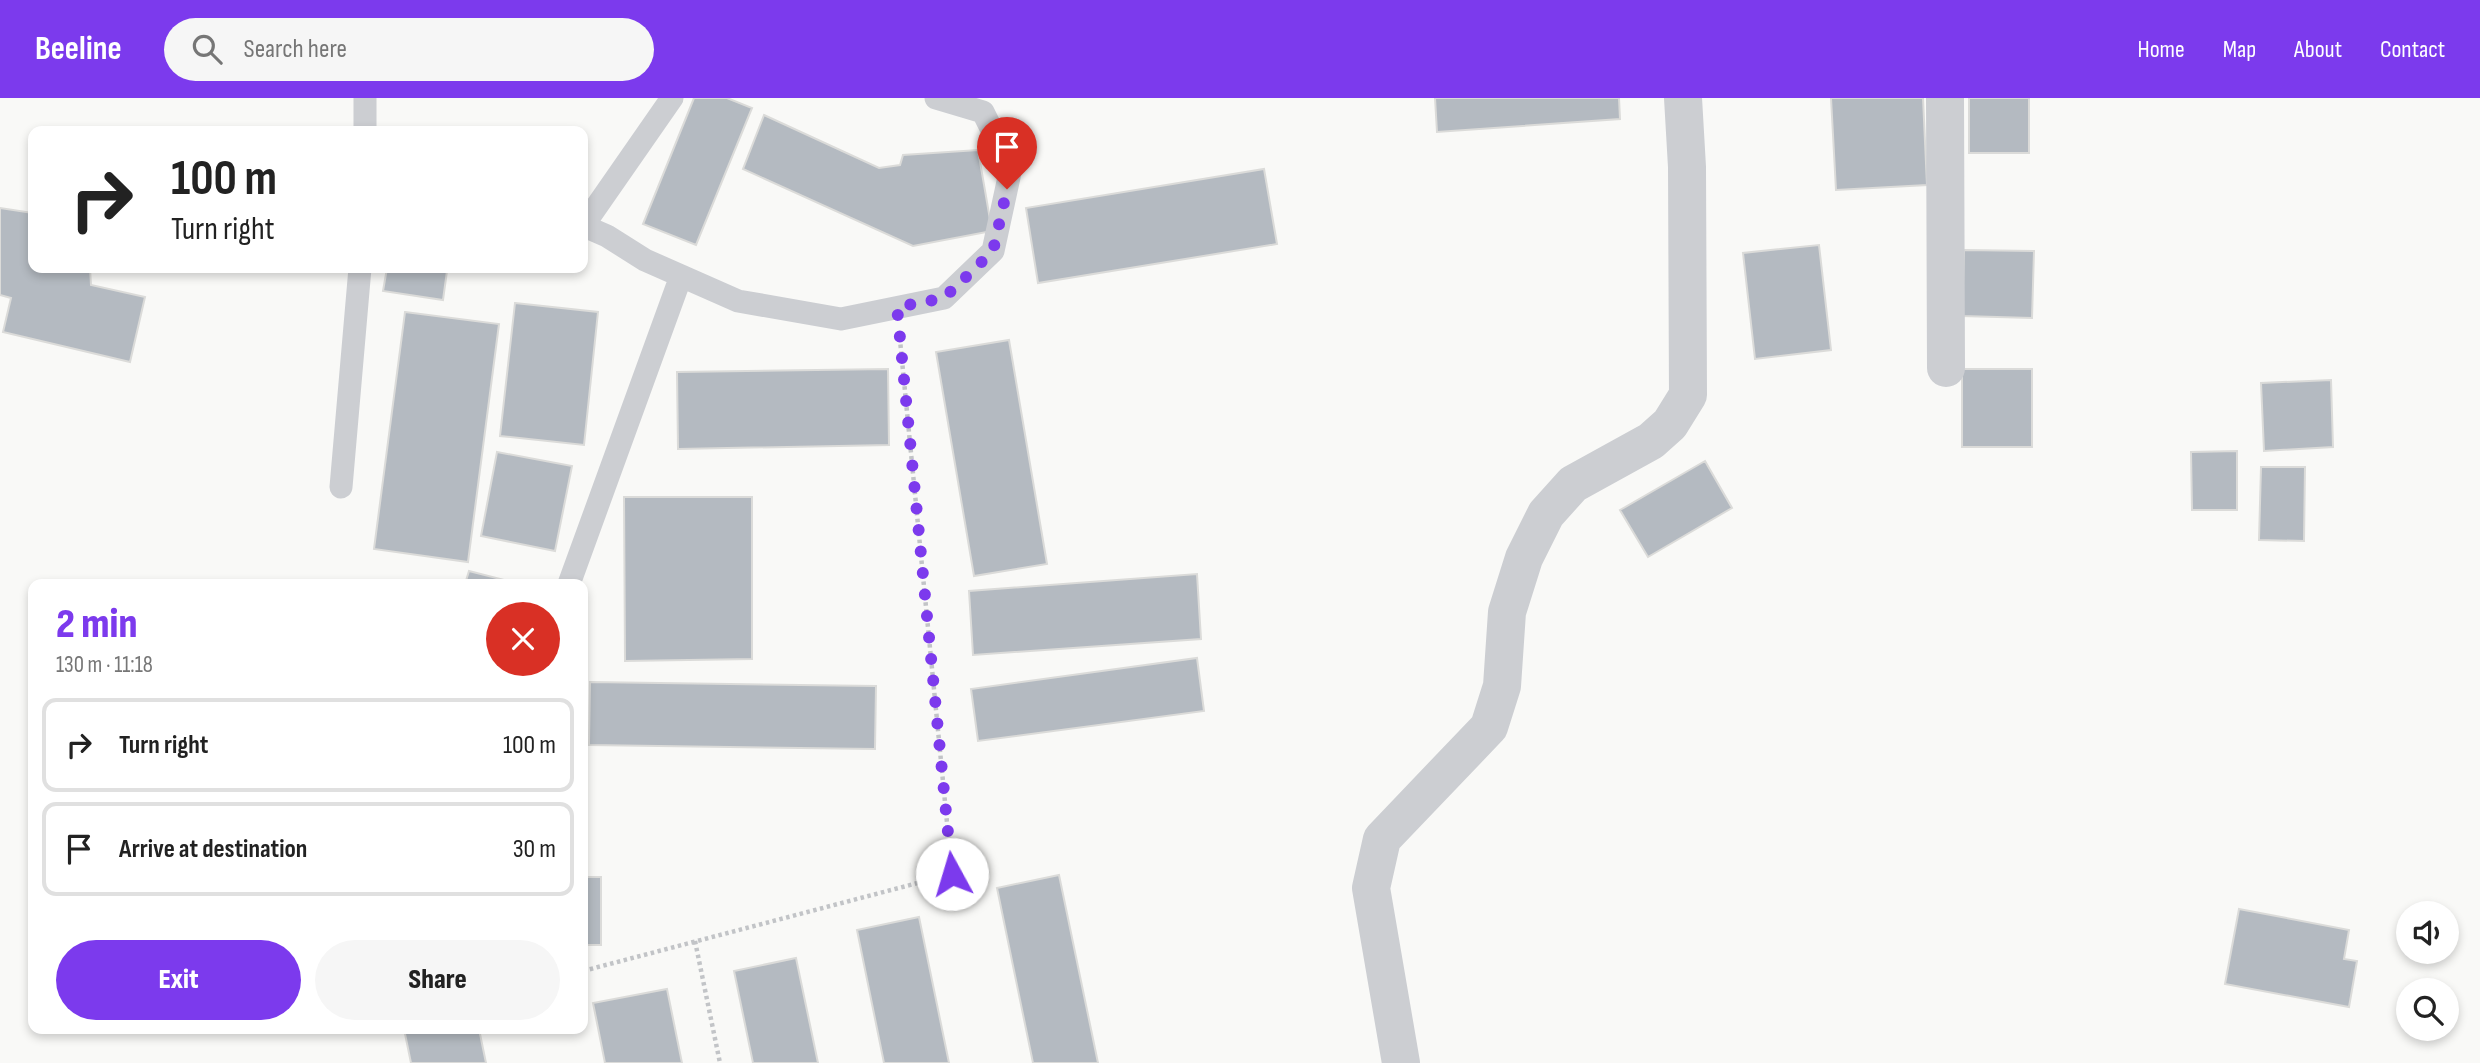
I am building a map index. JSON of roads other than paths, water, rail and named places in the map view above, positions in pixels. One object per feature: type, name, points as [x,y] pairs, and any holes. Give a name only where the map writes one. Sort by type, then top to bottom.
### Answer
[{"type":"street","points":[[1401,1063],[1371,888],[1382,839],[1489,727],[1502,686],[1507,612],[1524,558],[1546,514],[1573,484],[1651,441],[1670,424],[1688,395],[1688,167],[1683,98]]},
{"type":"street","points":[[1945,98],[1946,368]]},
{"type":"lane","points":[[365,98],[365,126]]},
{"type":"lane","points":[[588,220],[672,98]]},
{"type":"lane","points":[[588,228],[607,236],[645,260],[738,301],[841,319],[944,298],[993,251],[1011,168],[983,112],[936,98]]},
{"type":"lane","points":[[341,487],[360,273]]},
{"type":"lane","points":[[571,579],[681,276]]}]
